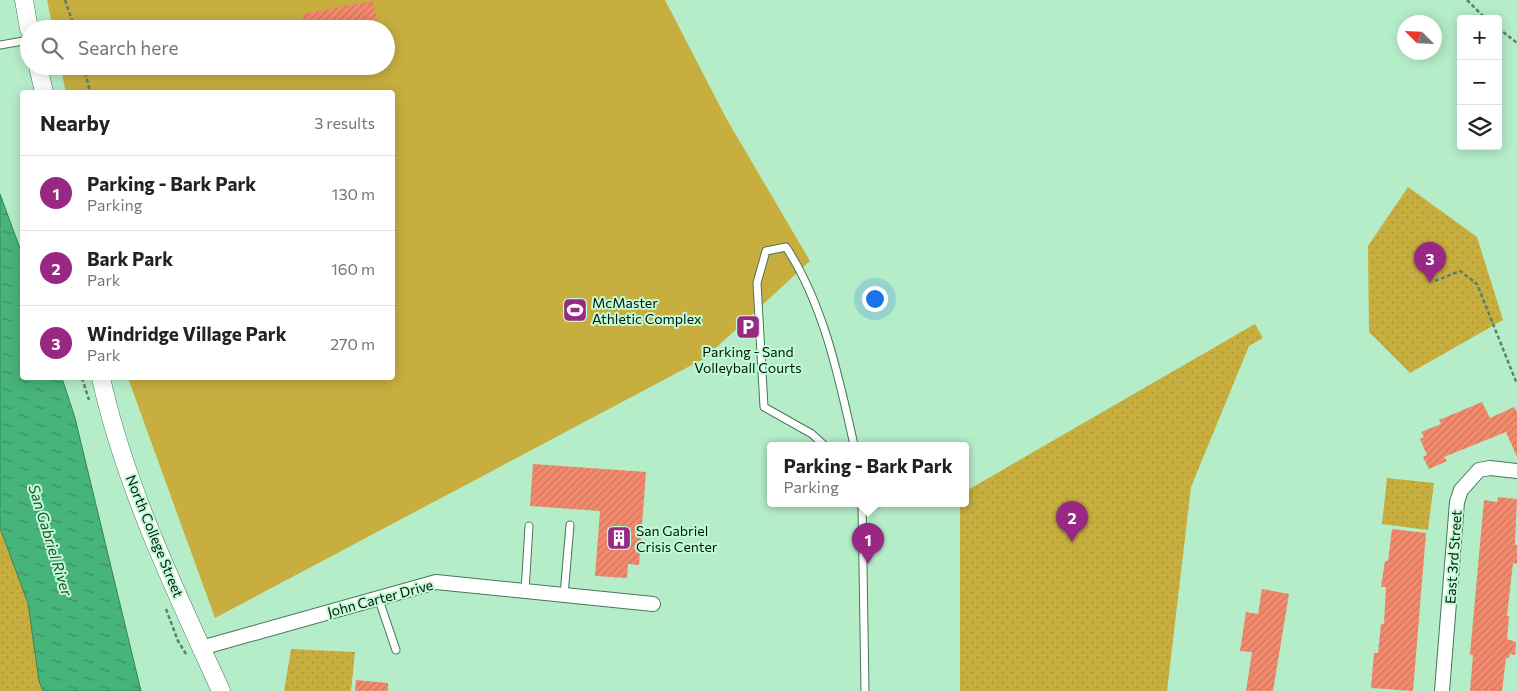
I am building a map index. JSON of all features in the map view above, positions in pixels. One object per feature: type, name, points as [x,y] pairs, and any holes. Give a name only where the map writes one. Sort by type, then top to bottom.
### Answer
[{"type":"street","points":[[24,0],[28,20]]},
{"type":"street","points":[[40,75],[44,90]]},
{"type":"street","name":"North College Street","points":[[101,380],[114,432],[130,477],[221,691]]},
{"type":"street","name":"East 3rd Street","points":[[1442,691],[1457,502],[1461,490],[1479,470],[1490,468],[1517,472]]},
{"type":"street","name":"John Carter Drive","points":[[202,648],[436,582],[653,604]]},
{"type":"lane","points":[[0,45],[20,42]]},
{"type":"lane","points":[[821,442],[812,434],[764,407],[757,283],[766,251],[786,247],[803,273],[836,368],[853,442]]},
{"type":"lane","points":[[862,507],[864,691]]},
{"type":"lane","points":[[564,595],[570,525]]},
{"type":"lane","points":[[525,591],[529,526]]},
{"type":"lane","points":[[378,597],[396,650]]},
{"type":"path","points":[[65,0],[72,20]]},
{"type":"path","points":[[1467,0],[1482,15]]},
{"type":"path","points":[[1502,31],[1517,43]]},
{"type":"path","points":[[86,75],[90,90]]},
{"type":"path","points":[[1435,281],[1460,270],[1476,284],[1517,384]]},
{"type":"shaded area","name":"McMaster Athletic Complex","points":[[47,0],[665,0],[726,118],[810,261],[705,358],[215,618],[129,380],[395,380],[395,90],[66,90],[62,75],[395,75],[395,20],[51,20]]},
{"type":"shaded area","points":[[1408,187],[1477,237],[1503,320],[1410,373],[1369,332],[1368,246]]},
{"type":"shaded area","points":[[1255,324],[1263,338],[1249,346],[1191,487],[1167,691],[960,691],[960,507],[969,507],[969,489]]},
{"type":"shaded area","points":[[1387,478],[1434,483],[1428,530],[1382,524]]},
{"type":"shaded area","points":[[0,528],[28,603],[39,681],[43,691],[0,691]]},
{"type":"shaded area","points":[[291,649],[355,652],[351,691],[284,691]]},
{"type":"water","name":"San Gabriel River","points":[[0,194],[20,249],[20,380],[63,380],[75,418],[141,691],[43,691],[39,681],[28,603],[0,528]]},
{"type":"building","points":[[373,1],[377,20],[303,20],[302,14]]},
{"type":"building","points":[[1482,402],[1490,418],[1514,407],[1517,412],[1517,457],[1506,432],[1444,457],[1447,461],[1429,469],[1423,457],[1427,455],[1420,439],[1424,437],[1421,432],[1441,424],[1439,420]]},
{"type":"building","name":"San Gabriel Crisis Center","points":[[533,464],[646,472],[639,565],[628,564],[627,578],[595,576],[600,511],[530,506]]},
{"type":"building","points":[[1498,497],[1517,499],[1515,545],[1517,545],[1517,564],[1513,563],[1507,616],[1509,616],[1507,639],[1516,642],[1515,655],[1510,654],[1509,658],[1506,658],[1502,691],[1470,691],[1473,655],[1470,655],[1484,500],[1497,502]]},
{"type":"building","points":[[1392,529],[1426,533],[1413,691],[1371,688],[1374,653],[1378,653],[1381,624],[1384,624],[1386,587],[1381,587],[1385,561],[1388,561]]},
{"type":"building","points":[[1262,589],[1289,594],[1273,691],[1246,691],[1252,652],[1240,651],[1246,612],[1258,614]]},
{"type":"building","points":[[356,680],[388,683],[388,691],[355,691]]},
{"type":"place","name":"Windridge Village Park","points":[[1430,283]]},
{"type":"place","name":"McMaster Athletic Complex","points":[[575,310]]},
{"type":"place","name":"Parking - Sand Volleyball Courts","points":[[748,327]]},
{"type":"place","name":"San Gabriel Crisis Center","points":[[619,538]]},
{"type":"place","name":"Bark Park","points":[[1072,542]]},
{"type":"place","name":"Parking - Bark Park","points":[[868,564]]}]
